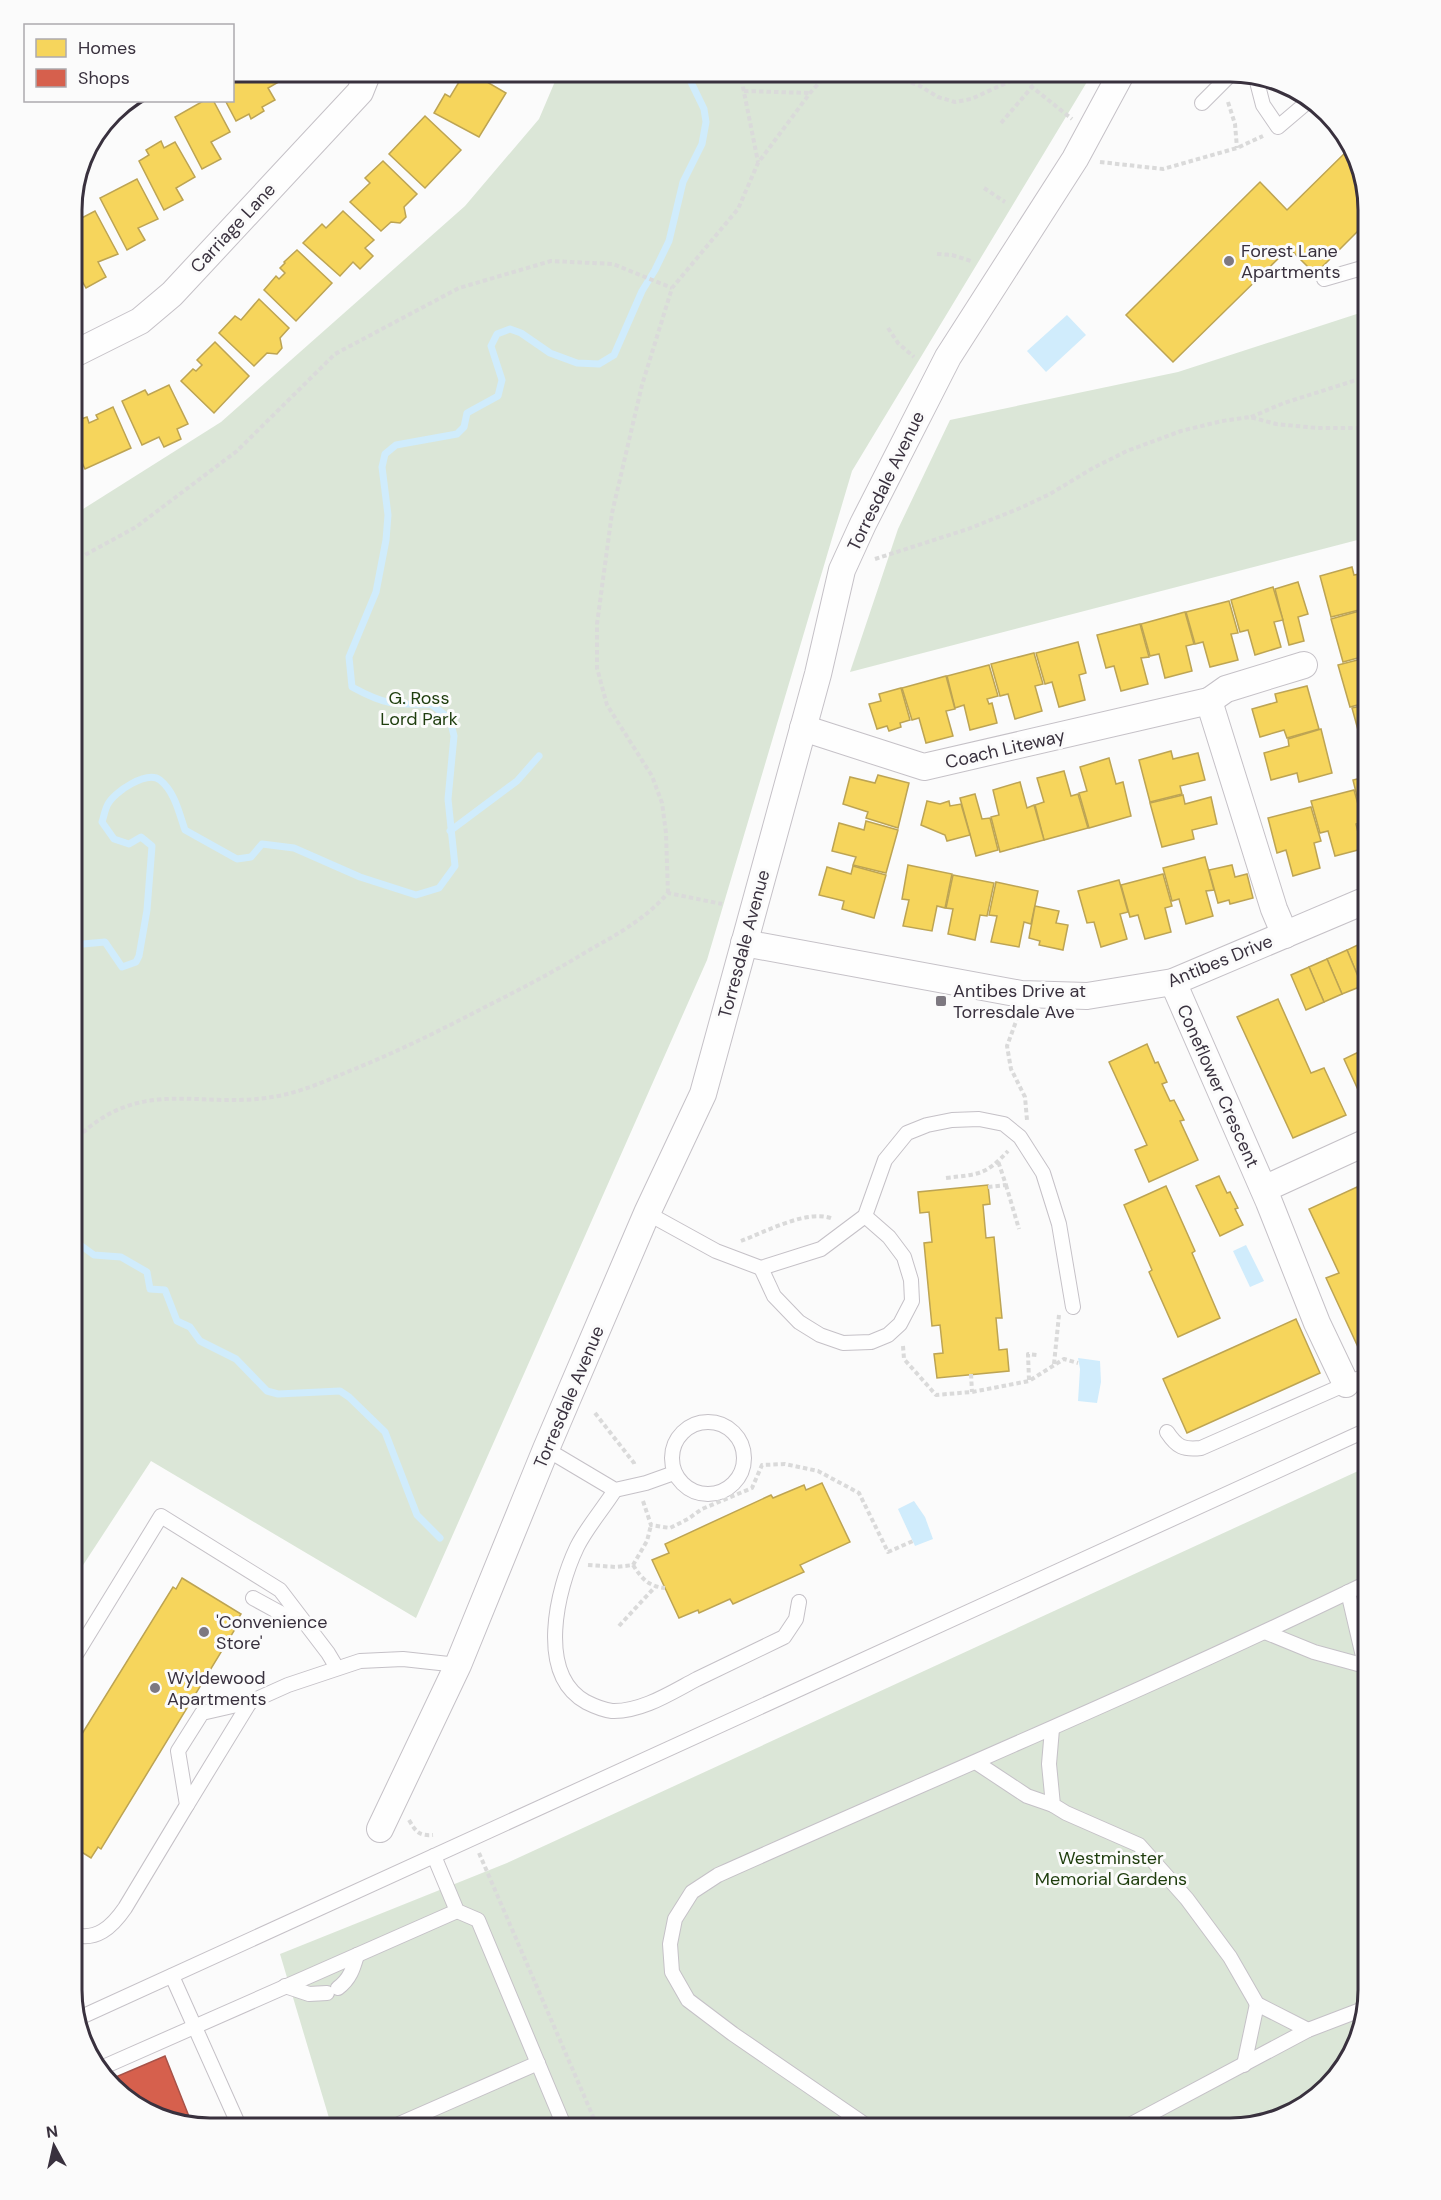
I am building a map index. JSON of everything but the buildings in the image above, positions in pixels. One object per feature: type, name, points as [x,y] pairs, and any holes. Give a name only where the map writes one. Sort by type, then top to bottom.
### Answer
[{"type":"street","name":"Carriage Lane","points":[[83,350],[140,321],[172,294],[360,92],[364,82]]},
{"type":"street","name":"Torresdale Avenue","points":[[380,1829],[458,1665],[546,1449],[647,1213],[703,1094],[803,728],[842,570],[948,357],[1075,159],[1116,83]]},
{"type":"street","name":"Coach Liteway","points":[[803,728],[924,767],[1209,701],[1226,688],[1304,665]]},
{"type":"street","points":[[1209,701],[1274,909],[1285,934]]},
{"type":"street","name":"Antibes Drive","points":[[744,943],[1021,994],[1087,996],[1173,982],[1358,904]]},
{"type":"street","name":"Coneflower Crescent","points":[[1173,982],[1264,1189],[1317,1323],[1358,1379]]},
{"type":"street","name":"Coneflower Crescent","points":[[1264,1189],[1358,1146]]},
{"type":"lane","points":[[1202,103],[1221,83]]},
{"type":"lane","points":[[1258,86],[1263,105],[1278,127],[1303,105]]},
{"type":"lane","points":[[1324,279],[1358,269]]},
{"type":"lane","points":[[647,1213],[716,1251],[761,1268],[821,1249],[865,1216],[885,1160],[907,1133],[927,1125],[952,1120],[979,1119],[1004,1124],[1020,1137],[1043,1173],[1059,1224],[1073,1301]]},
{"type":"lane","points":[[761,1268],[774,1296],[799,1322],[820,1335],[843,1343],[871,1342],[888,1335],[900,1324],[912,1301],[911,1280],[904,1257],[889,1237],[865,1216]]},
{"type":"lane","points":[[1167,1432],[1174,1443],[1186,1450],[1201,1448],[1358,1379]]},
{"type":"lane","points":[[708,1422],[720,1424],[738,1439],[743,1450],[744,1462],[741,1473],[725,1491],[701,1494],[690,1490],[674,1473],[671,1461],[674,1446],[686,1430],[696,1424],[708,1422]]},
{"type":"lane","points":[[86,2016],[1358,1434]]},
{"type":"lane","points":[[546,1449],[615,1490],[639,1485],[674,1473]]},
{"type":"lane","points":[[615,1490],[578,1546],[563,1581],[556,1618],[555,1643],[558,1668],[565,1683],[577,1697],[594,1706],[612,1711],[642,1706],[784,1637],[796,1619],[799,1602]]},
{"type":"lane","points":[[82,1644],[161,1516],[280,1590],[337,1668]]},
{"type":"lane","points":[[855,2118],[733,2034],[688,2000],[672,1972],[670,1944],[675,1919],[692,1892],[718,1875],[977,1762],[1265,1632],[1358,1587]]},
{"type":"lane","points":[[1348,1592],[1358,1631]]},
{"type":"lane","points":[[253,1598],[286,1616],[303,1621]]},
{"type":"lane","points":[[1265,1632],[1314,1652],[1358,1664]]},
{"type":"lane","points":[[187,1805],[178,1751],[202,1713],[250,1702],[288,1685],[360,1661],[386,1658],[458,1665]]},
{"type":"lane","points":[[82,1937],[93,1936],[114,1923],[125,1908],[250,1702]]},
{"type":"lane","points":[[1052,1728],[1049,1764],[1053,1805]]},
{"type":"lane","points":[[977,1762],[1027,1796],[1053,1805],[1139,1845],[1186,1899],[1230,1957],[1257,2004],[1308,2030]]},
{"type":"lane","points":[[434,1856],[457,1911],[478,1920],[561,2117]]},
{"type":"lane","points":[[107,2065],[457,1911]]},
{"type":"lane","points":[[285,1986],[309,1994],[332,1991],[346,1982],[353,1971],[357,1954]]},
{"type":"lane","points":[[172,1976],[235,2117]]},
{"type":"lane","points":[[1244,2064],[1257,2004]]},
{"type":"lane","points":[[1143,2118],[1308,2030],[1356,2013]]},
{"type":"lane","points":[[415,2117],[538,2063]]},
{"type":"path","points":[[742,83],[758,163]]},
{"type":"path","points":[[82,1135],[124,1106],[148,1100],[174,1098],[252,1099],[281,1095],[311,1087],[375,1061],[547,976],[635,924],[668,893],[666,833],[662,803],[652,776],[607,705],[597,668],[597,624],[612,513],[642,385],[672,288],[738,209],[758,163],[819,83]]},
{"type":"path","points":[[912,83],[938,97],[955,102],[971,99],[1005,83]]},
{"type":"path","points":[[1029,83],[1089,134]]},
{"type":"path","points":[[1229,83],[1237,148]]},
{"type":"path","points":[[1001,123],[1032,87]]},
{"type":"path","points":[[744,91],[810,93]]},
{"type":"path","points":[[1075,159],[1163,169],[1237,148],[1278,127]]},
{"type":"path","points":[[984,188],[1005,202]]},
{"type":"path","points":[[937,254],[952,255],[971,261]]},
{"type":"path","points":[[83,556],[136,527],[237,451],[335,354],[459,288],[551,261],[613,264],[672,288]]},
{"type":"path","points":[[888,328],[898,343],[914,357]]},
{"type":"path","points":[[875,559],[968,529],[1018,509],[1127,451],[1181,431],[1250,417],[1284,403],[1358,379]]},
{"type":"path","points":[[1250,417],[1276,424],[1358,428]]},
{"type":"path","points":[[668,893],[722,904]]},
{"type":"path","points":[[946,1178],[981,1173],[998,1161],[1020,1137],[1027,1120],[1025,1097],[1011,1069],[1007,1046],[1017,1022],[1021,994]]},
{"type":"path","points":[[998,1161],[1019,1229]]},
{"type":"path","points":[[988,1187],[1006,1185]]},
{"type":"path","points":[[716,1251],[797,1219],[825,1215],[850,1226]]},
{"type":"path","points":[[1054,1365],[1060,1304],[1073,1301]]},
{"type":"path","points":[[903,1345],[904,1359],[936,1395],[972,1392],[1029,1381],[1064,1359],[1078,1363]]},
{"type":"path","points":[[1029,1381],[1028,1354],[1037,1355]]},
{"type":"path","points":[[971,1374],[972,1392]]},
{"type":"path","points":[[595,1413],[634,1463],[651,1525],[647,1541],[633,1565]]},
{"type":"path","points":[[651,1525],[670,1528],[702,1509],[752,1488],[762,1465],[785,1464],[818,1472],[859,1493],[888,1552],[913,1542]]},
{"type":"path","points":[[571,1562],[616,1567],[633,1565]]},
{"type":"path","points":[[633,1565],[641,1578],[655,1587],[665,1588]]},
{"type":"path","points":[[619,1626],[655,1587]]},
{"type":"green space","name":"G. Ross Lord Park","points":[[555,82],[1086,83],[852,471],[707,960],[416,1618],[151,1461],[82,1566],[83,509],[221,422],[465,206],[539,119]]},
{"type":"green space","points":[[1358,314],[1358,540],[850,672],[898,529],[950,420],[1178,372]]},
{"type":"green space","name":"Westminster Memorial Gardens","points":[[1358,1471],[1357,2007],[1349,2039],[1332,2068],[1309,2091],[1280,2108],[1231,2118],[329,2117],[280,1954],[507,1863]]},
{"type":"water","points":[[1067,315],[1086,335],[1046,372],[1027,351]]},
{"type":"water","points":[[1246,1245],[1264,1281],[1250,1287],[1233,1251]]},
{"type":"water","points":[[1078,1358],[1100,1361],[1101,1382],[1097,1403],[1078,1401],[1080,1369]]},
{"type":"water","points":[[914,1501],[925,1517],[933,1539],[915,1546],[898,1509]]},
{"type":"waterway","points":[[83,944],[105,942],[122,967],[136,962],[139,956],[147,910],[152,846],[141,837],[129,844],[114,839],[102,822],[111,799],[124,788],[147,778],[160,780],[169,790],[185,830],[237,859],[251,857],[262,844],[294,848],[360,877],[416,895],[439,888],[455,866],[448,799],[454,736],[450,719],[431,704],[390,703],[352,687],[349,657],[376,592],[386,540],[388,515],[382,467],[385,454],[396,445],[457,434],[464,427],[467,413],[498,396],[502,380],[491,346],[497,334],[510,329],[521,333],[550,353],[577,363],[599,364],[614,355],[642,291],[669,241],[683,182],[702,144],[706,122],[704,109],[691,82]]},
{"type":"waterway","points":[[450,831],[517,781],[539,756]]},
{"type":"waterway","points":[[82,1247],[94,1255],[121,1257],[147,1272],[150,1289],[165,1290],[177,1321],[190,1327],[200,1341],[236,1359],[267,1391],[278,1394],[340,1391],[349,1397],[385,1432],[417,1515],[440,1538]]},
{"type":"place","name":"Forest Lane Apartments","points":[[1229,261]]},
{"type":"place","name":"Antibes Drive at Torresdale Ave","points":[[941,1001]]},
{"type":"place","name":"'Convenience Store'","points":[[204,1632]]},
{"type":"place","name":"Wyldewood Apartments","points":[[155,1688]]}]
